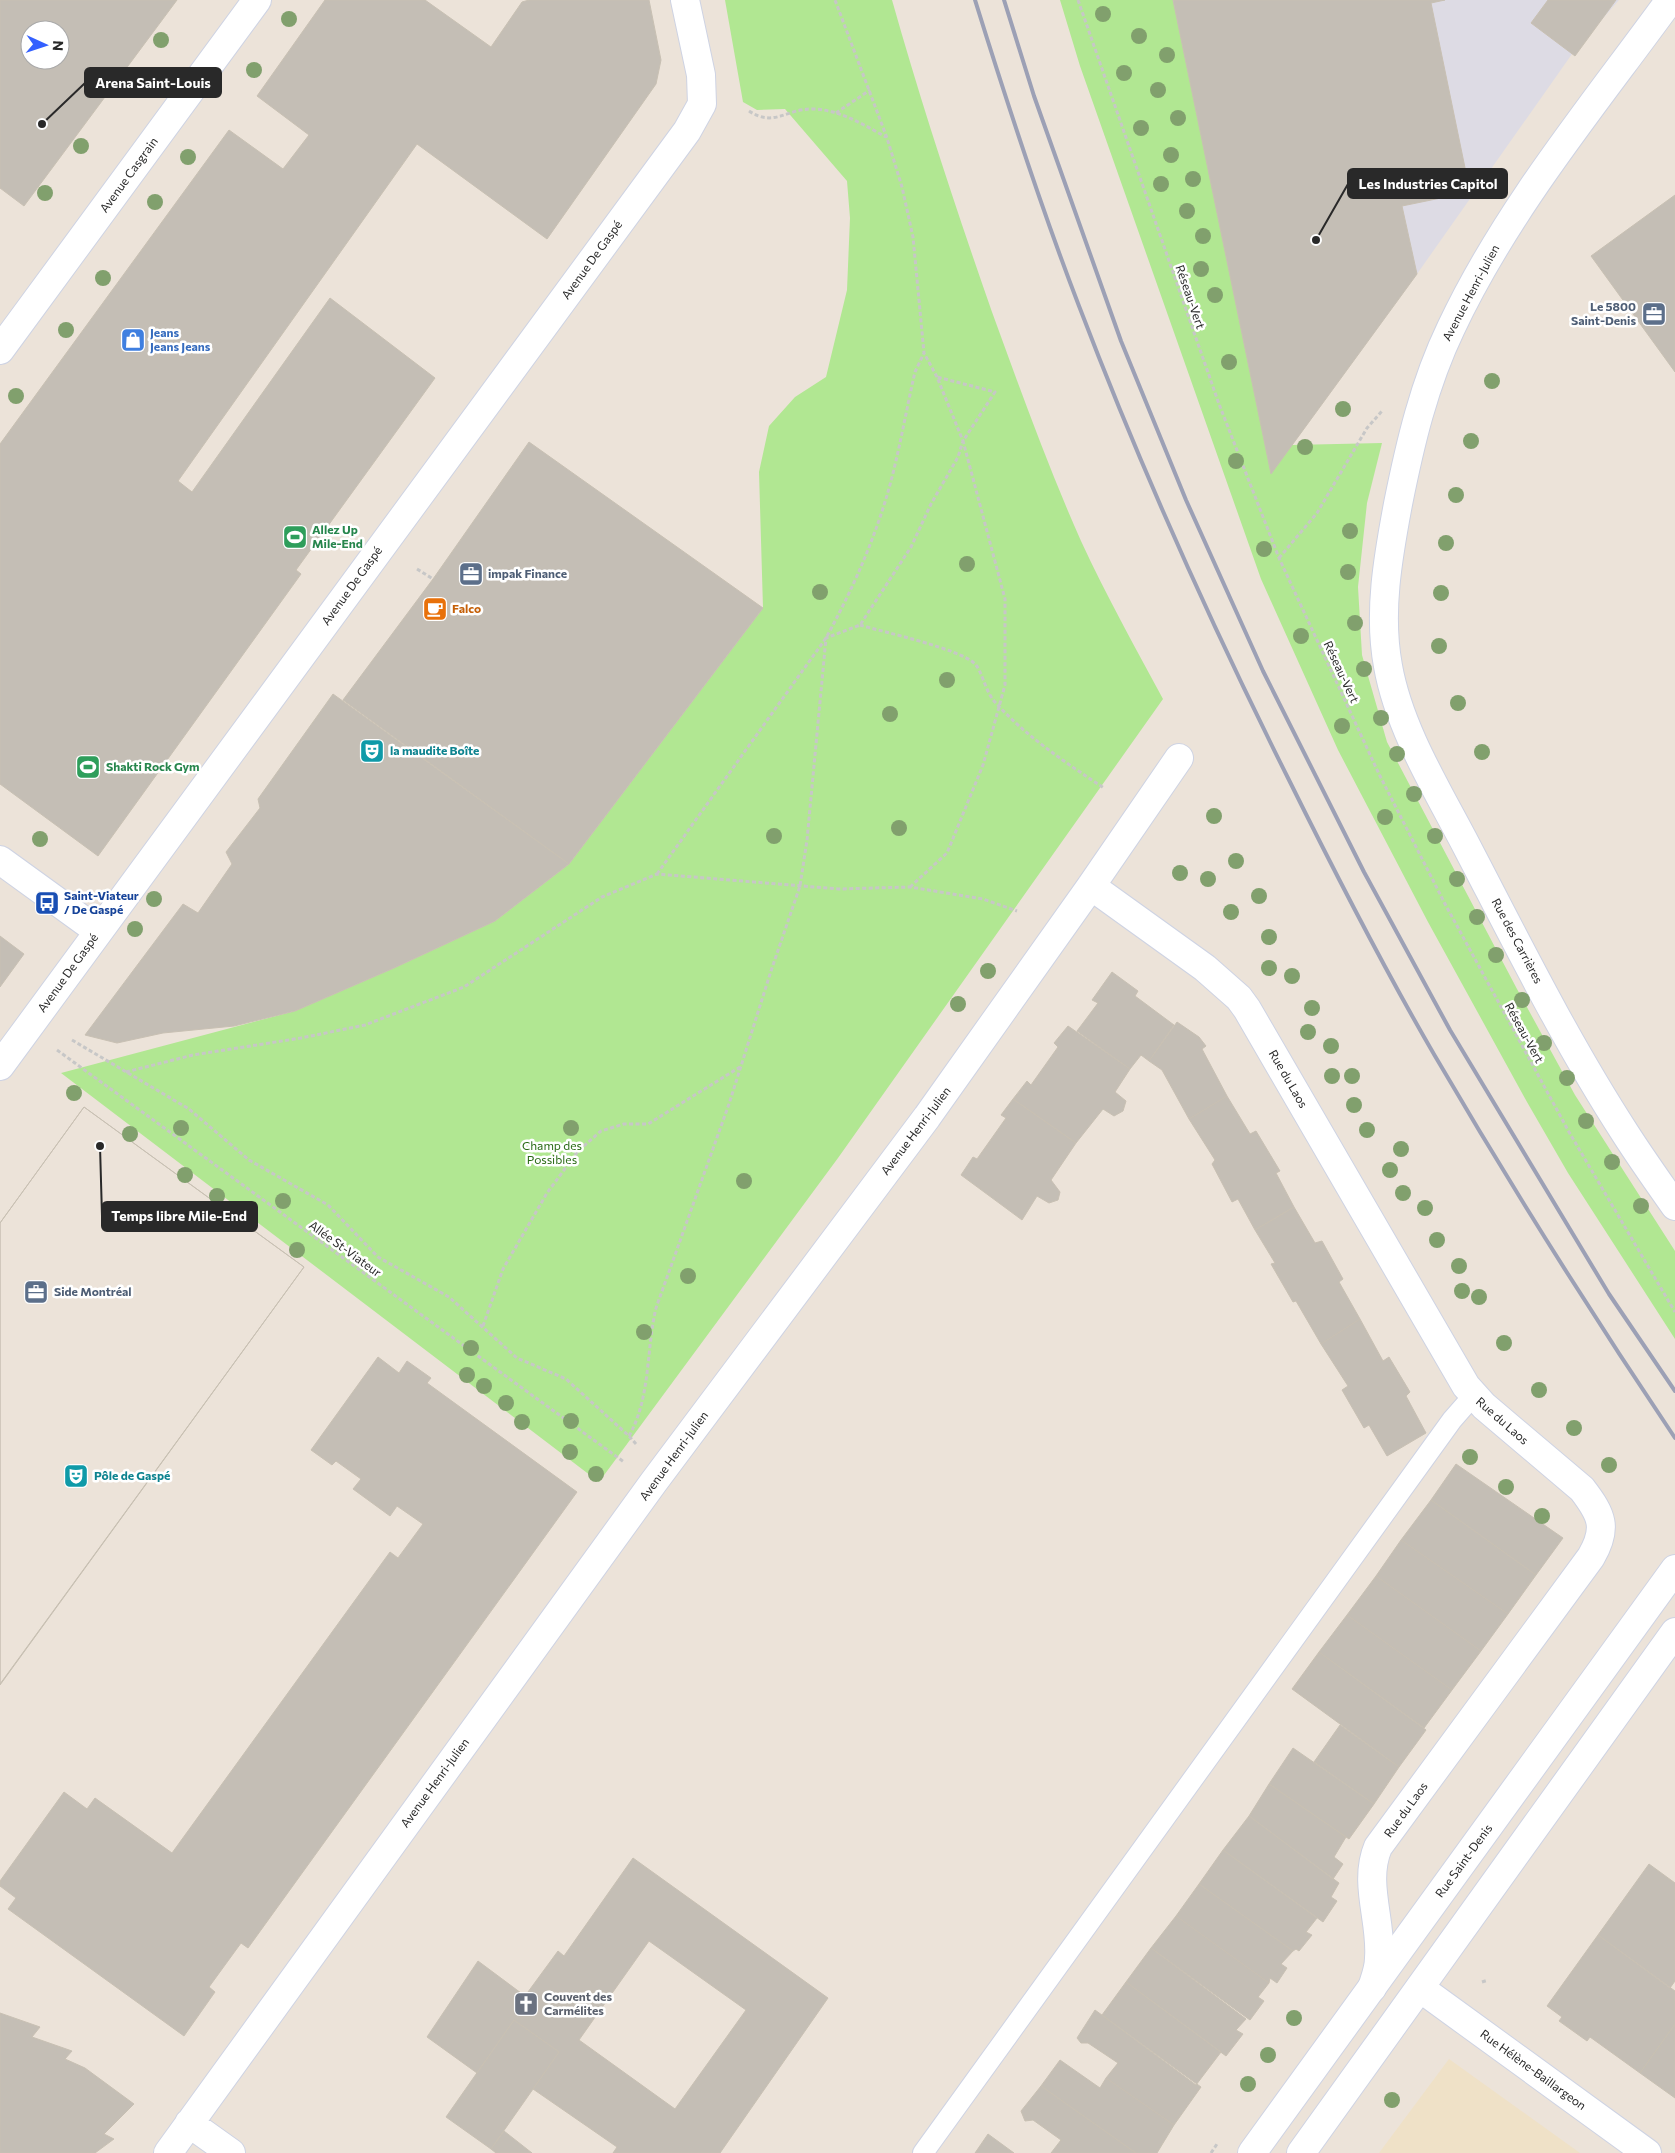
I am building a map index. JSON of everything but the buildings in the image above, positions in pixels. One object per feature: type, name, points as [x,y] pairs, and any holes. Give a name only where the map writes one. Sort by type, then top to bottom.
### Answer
[{"type":"street","name":"Avenue Casgrain","points":[[0,350],[257,0]]},
{"type":"street","name":"Avenue De Gaspé","points":[[0,1066],[687,131],[702,104],[700,75],[685,0]]},
{"type":"street","name":"Avenue Henri-Julien","points":[[1387,663],[1385,586],[1391,544],[1409,449],[1428,386],[1450,330],[1477,277],[1523,202],[1670,0]]},
{"type":"street","name":"Rue des Carrières","points":[[1387,663],[1403,719],[1530,966],[1607,1103],[1675,1206]]},
{"type":"street","name":"Avenue Henri-Julien","points":[[168,2153],[653,1484],[926,1117],[1091,886],[1179,758]]},
{"type":"street","points":[[0,860],[98,932]]},
{"type":"street","name":"Rue du Laos","points":[[1091,886],[1206,968],[1235,994],[1247,1009],[1473,1396],[1582,1489],[1602,1524],[1602,1533],[1592,1557],[1378,1847],[1371,1873],[1380,1944],[1377,1972],[1372,1988]]},
{"type":"street","name":"Rue Saint-Denis","points":[[1252,2153],[1675,1569]]},
{"type":"street","points":[[1301,2153],[1675,1632]]},
{"type":"street","name":"Rue Hélène-Baillargeon","points":[[1420,1988],[1647,2153]]},
{"type":"street","points":[[189,2123],[231,2153]]},
{"type":"lane","points":[[923,2153],[1452,1420],[1473,1396]]},
{"type":"path","points":[[836,0],[887,138],[902,187],[913,236],[924,353],[937,377],[963,441],[1005,599],[1005,685],[983,765],[947,853],[910,887]]},
{"type":"path","name":"Réseau-Vert","points":[[1078,0],[1219,404],[1279,558],[1378,774],[1444,902],[1569,1132],[1675,1312]]},
{"type":"path","points":[[836,113],[870,90]]},
{"type":"path","points":[[749,111],[758,117],[772,120],[795,111],[815,109],[836,113],[887,138]]},
{"type":"path","points":[[657,874],[826,638],[848,597],[883,508],[915,372],[924,353]]},
{"type":"path","points":[[826,638],[860,625],[911,547],[931,504],[958,457],[963,441],[995,392],[937,377]]},
{"type":"path","points":[[1279,558],[1317,513],[1366,428],[1382,411]]},
{"type":"path","points":[[417,568],[433,580]]},
{"type":"path","points":[[860,625],[936,646],[976,664],[984,684],[999,706],[1029,735],[1104,788]]},
{"type":"path","points":[[629,1436],[634,1426],[648,1374],[651,1328],[656,1308],[741,1067],[800,886],[807,840],[826,638]]},
{"type":"path","points":[[126,1072],[193,1055],[301,1038],[365,1025],[464,987],[602,897],[657,874],[839,889],[910,887],[983,899],[1017,911]]},
{"type":"path","name":"Allée St-Viateur","points":[[28,1028],[653,1484]]},
{"type":"path","points":[[72,1040],[189,1109],[249,1160],[328,1205],[378,1257],[449,1297],[517,1358],[566,1379],[636,1444]]},
{"type":"path","points":[[483,1326],[503,1269],[547,1193],[578,1151],[601,1131],[624,1124],[648,1124],[741,1067]]},
{"type":"path","points":[[1482,1982],[1488,1980]]},
{"type":"shaded area","points":[[1173,0],[1619,0],[1572,54],[1417,274],[1271,474]]},
{"type":"shaded area","points":[[1449,2059],[1580,2153],[1379,2153]]},
{"type":"green space","name":"Champ des Possibles","points":[[725,0],[892,0],[927,118],[965,235],[1046,456],[1081,541],[1163,699],[838,1158],[599,1482],[61,1073],[295,1011],[495,921],[569,864],[763,608],[759,472],[769,426],[795,397],[826,377],[847,290],[850,218],[847,181],[785,109],[757,110],[743,102]]},
{"type":"green space","points":[[1060,0],[1173,0],[1292,445],[1382,443],[1367,503],[1358,587],[1362,655],[1387,742],[1575,1095],[1675,1251],[1675,1339],[1568,1173],[1527,1102],[1428,922],[1338,750],[1261,579],[1080,66]]},
{"type":"railway","points":[[975,0],[1037,192],[1102,366],[1204,603],[1259,720],[1359,918],[1435,1056],[1552,1249],[1675,1438]]},
{"type":"railway","points":[[1004,0],[1034,96],[1121,341],[1186,500],[1263,671],[1364,872],[1450,1030],[1609,1294],[1675,1391]]},
{"type":"place","name":"Arena Saint-Louis","points":[[42,124]]},
{"type":"place","name":"Les Industries Capitol","points":[[1316,240]]},
{"type":"place","name":"Le 5800 Saint-Denis","points":[[1654,314]]},
{"type":"place","name":"Jeans Jeans Jeans","points":[[133,340]]},
{"type":"place","name":"Allez Up Mile-End","points":[[295,537]]},
{"type":"place","name":"impak Finance","points":[[471,574]]},
{"type":"place","name":"Falco","points":[[435,609]]},
{"type":"place","name":"la maudite Boîte","points":[[372,751]]},
{"type":"place","name":"Shakti Rock Gym","points":[[88,767]]},
{"type":"place","name":"Saint-Viateur / De Gaspé","points":[[47,903]]},
{"type":"place","name":"Temps libre Mile-End","points":[[100,1146]]},
{"type":"place","name":"Side Montréal","points":[[36,1292]]},
{"type":"place","name":"Pôle de Gaspé","points":[[76,1476]]},
{"type":"place","name":"Couvent des Carmélites","points":[[526,2004]]}]
